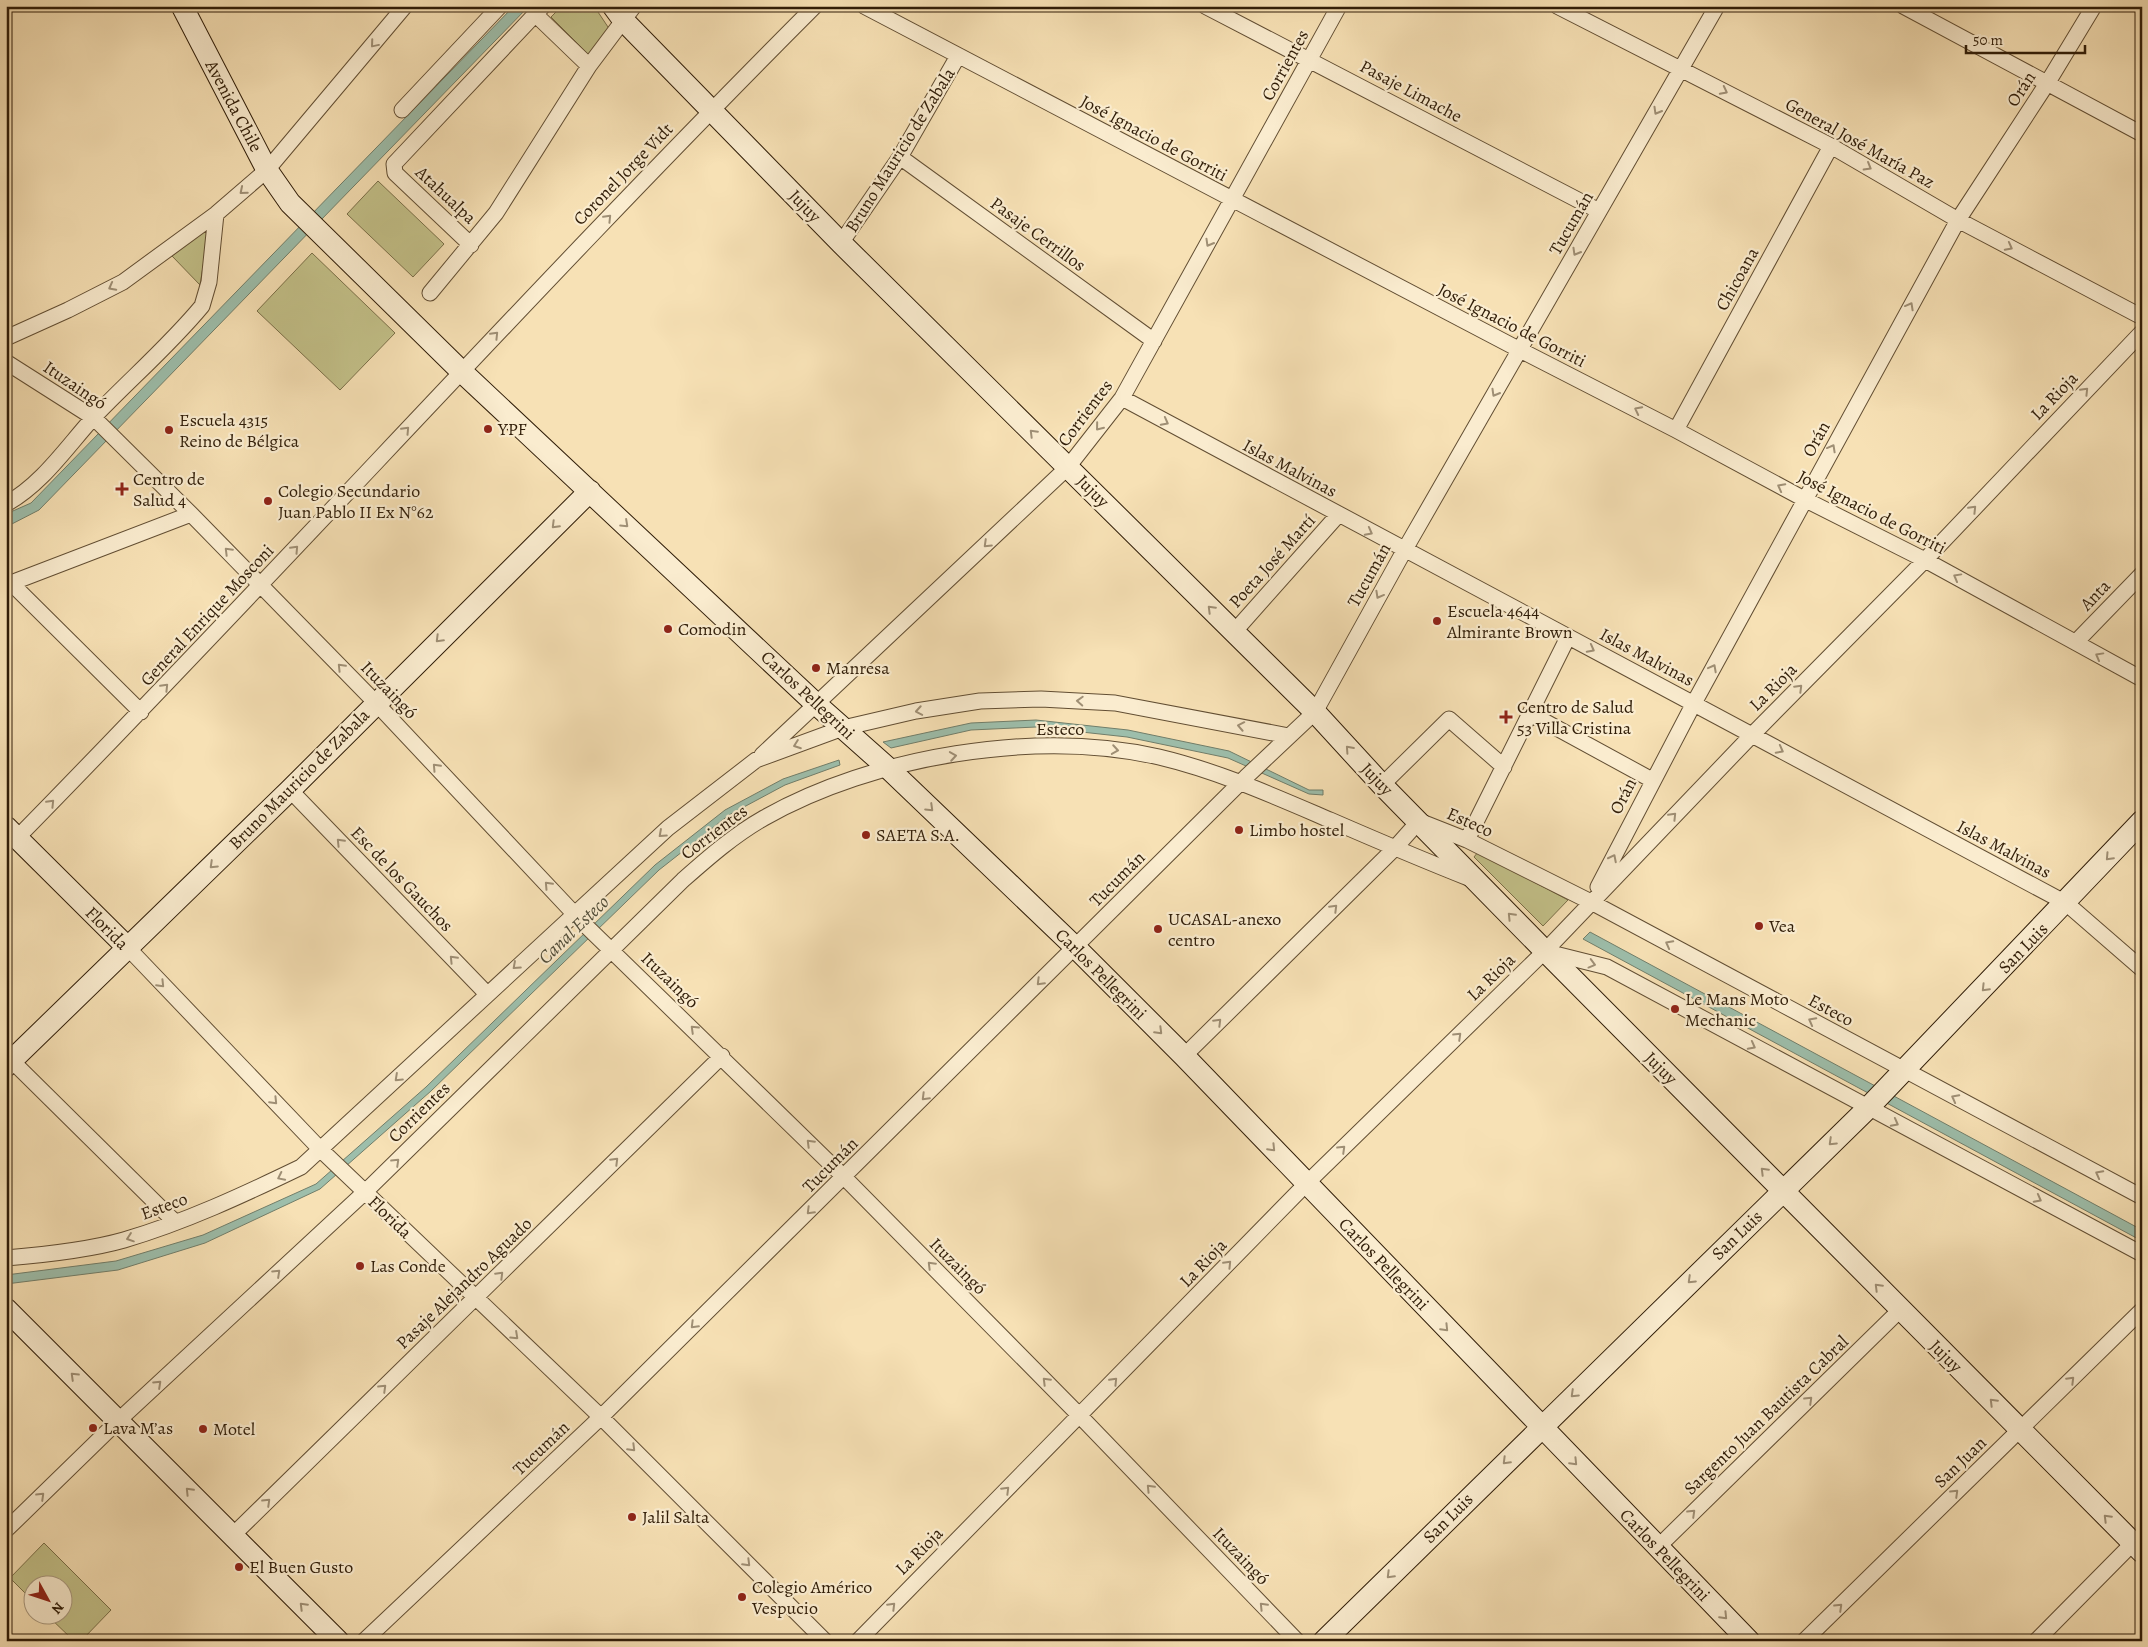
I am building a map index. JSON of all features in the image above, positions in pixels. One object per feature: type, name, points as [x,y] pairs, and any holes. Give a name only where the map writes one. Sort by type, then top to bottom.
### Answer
[{"type":"main road","name":"Avenida Chile","points":[[182,6],[267,170],[290,203],[426,335]]},
{"type":"main road","name":"Jujuy","points":[[624,11],[711,110],[841,243],[1315,712],[1382,785],[1545,951],[2137,1548]]},
{"type":"main road","name":"Carlos Pellegrini","points":[[426,335],[818,705],[888,768],[1075,947],[1184,1056],[1540,1427],[1749,1641]]},
{"type":"main road","name":"Bruno Mauricio de Zabala","points":[[8,1060],[128,948],[290,790],[375,702],[590,491]]},
{"type":"main road","name":"San Luis","points":[[1324,1641],[1904,1071],[2066,904],[2142,821]]},
{"type":"main road","name":"Florida","points":[[12,832],[128,948]]},
{"type":"main road","points":[[6,1309],[338,1641]]},
{"type":"street","points":[[6,338],[68,310],[123,282],[216,214],[267,170],[406,6]]},
{"type":"street","points":[[402,110],[500,6]]},
{"type":"street","name":"Coronel Jorge Vidt","points":[[461,370],[711,110],[815,6]]},
{"type":"street","name":"José Ignacio de Gorriti","points":[[864,6],[1676,430],[1804,499],[1925,560],[2142,680]]},
{"type":"street","name":"Pasaje Limache","points":[[1205,6],[1599,211]]},
{"type":"street","name":"Corrientes","points":[[325,1154],[487,994],[578,917],[668,828],[756,760],[818,705],[1068,466],[1122,398],[1339,6]]},
{"type":"street","name":"General José María Paz","points":[[1558,6],[1831,146],[1958,220],[2142,317]]},
{"type":"street","name":"Tucumán","points":[[364,1641],[601,1417],[845,1178],[1272,751],[1315,712],[1404,551],[1716,6]]},
{"type":"street","points":[[1903,6],[2142,134]]},
{"type":"street","name":"Orán","points":[[1591,902],[1652,780],[1958,220],[2048,82],[2094,6]]},
{"type":"street","points":[[539,10],[589,66]]},
{"type":"street","name":"Atahualpa","points":[[471,244],[395,173],[394,164],[539,10]]},
{"type":"street","points":[[430,293],[496,212],[624,11]]},
{"type":"street","name":"Bruno Mauricio de Zabala","points":[[841,243],[900,157],[958,56]]},
{"type":"street","name":"Chicoana","points":[[1676,430],[1831,146]]},
{"type":"street","name":"Pasaje Cerrillos","points":[[900,157],[1154,341]]},
{"type":"street","points":[[6,504],[17,498],[39,479],[94,418],[202,306],[209,282],[216,214]]},
{"type":"street","name":"La Rioja","points":[[858,1641],[1306,1184],[1545,951],[1752,735],[1925,560],[2142,332]]},
{"type":"street","name":"Ituzaingó","points":[[6,362],[94,418],[191,514],[375,702],[578,917],[845,1178],[1080,1416],[1297,1641]]},
{"type":"street","name":"General Enrique Mosconi","points":[[12,832],[141,712],[262,585],[461,370]]},
{"type":"street","name":"Islas Malvinas","points":[[1122,398],[1404,551],[1694,703],[2066,904],[2142,969]]},
{"type":"street","points":[[141,712],[9,583],[191,514]]},
{"type":"street","name":"Poeta José Martí","points":[[1234,632],[1338,515]]},
{"type":"street","name":"Anta","points":[[2076,642],[2142,574]]},
{"type":"street","points":[[1467,840],[1568,637]]},
{"type":"street","name":"Esteco","points":[[843,728],[944,707],[980,702],[1041,699],[1115,703],[1289,736]]},
{"type":"street","points":[[1531,714],[1652,780]]},
{"type":"street","points":[[1382,785],[1449,719],[1504,767]]},
{"type":"street","name":"Corrientes","points":[[756,760],[843,728]]},
{"type":"street","name":"Esteco","points":[[888,768],[1004,748],[1098,748],[1158,757],[1244,779],[1395,848],[1478,882]]},
{"type":"street","name":"Corrientes","points":[[6,1530],[119,1420],[365,1192],[607,946],[715,852],[762,819],[818,791],[888,768]]},
{"type":"street","name":"Esc de los Gauchos","points":[[290,790],[487,994]]},
{"type":"street","points":[[1184,1056],[1395,848],[1419,821]]},
{"type":"street","name":"Esteco","points":[[1419,821],[1467,840],[1591,902],[2142,1197]]},
{"type":"street","name":"Florida","points":[[128,948],[353,1182],[601,1417],[825,1641]]},
{"type":"street","points":[[1545,951],[1607,968],[2142,1254]]},
{"type":"street","name":"Pasaje Alejandro Aguado","points":[[232,1536],[722,1056]]},
{"type":"street","points":[[8,1060],[175,1222]]},
{"type":"street","name":"Esteco","points":[[6,1258],[37,1255],[122,1240],[235,1199],[325,1154]]},
{"type":"street","name":"Sargento Juan Bautista Cabral","points":[[1658,1547],[1900,1310]]},
{"type":"street","name":"San Juan","points":[[1804,1641],[2142,1310]]},
{"type":"street","points":[[2036,1641],[2137,1548]]},
{"type":"shaded area","points":[[514,6],[529,6],[39,510],[6,527],[6,514],[31,503]]},
{"type":"shaded area","points":[[562,6],[594,6],[610,30],[590,56],[551,17]]},
{"type":"shaded area","points":[[378,181],[444,244],[413,277],[347,214]]},
{"type":"shaded area","points":[[210,224],[200,285],[172,256]]},
{"type":"shaded area","points":[[312,253],[395,333],[340,390],[257,311]]},
{"type":"shaded area","points":[[1036,720],[1128,730],[1229,751],[1309,790],[1323,790],[1323,795],[1309,794],[1228,758],[1127,737],[1036,727],[971,730],[891,748],[883,742],[971,723]]},
{"type":"shaded area","points":[[839,760],[840,765],[785,785],[729,815],[659,870],[431,1091],[320,1189],[205,1243],[118,1270],[6,1284],[6,1275],[116,1261],[203,1235],[316,1184],[426,1087],[655,865],[725,810],[783,779]]},
{"type":"shaded area","points":[[1478,852],[1568,900],[1543,926],[1474,857]]},
{"type":"shaded area","points":[[1590,932],[2142,1230],[2142,1241],[1583,939]]},
{"type":"shaded area","points":[[44,1543],[111,1610],[81,1641],[74,1641],[56,1624],[72,1624],[72,1574],[22,1574],[22,1590],[10,1578]]},
{"type":"place","name":"YPF","points":[[488,429]]},
{"type":"place","name":"Escuela 4315 Reino de Bélgica","points":[[169,430]]},
{"type":"place","name":"Centro de Salud 4","points":[[122,489]]},
{"type":"place","name":"Colegio Secundario Juan Pablo II Ex N°62","points":[[268,501]]},
{"type":"place","name":"Escuela 4644 Almirante Brown","points":[[1437,621]]},
{"type":"place","name":"Comodin","points":[[668,629]]},
{"type":"place","name":"Manresa","points":[[816,668]]},
{"type":"place","name":"Centro de Salud 53 Villa Cristina","points":[[1506,717]]},
{"type":"place","name":"Limbo hostel","points":[[1239,830]]},
{"type":"place","name":"SAETA S.A.","points":[[866,835]]},
{"type":"place","name":"Vea","points":[[1759,926]]},
{"type":"place","name":"UCASAL-anexo centro","points":[[1158,929]]},
{"type":"place","name":"Le Mans Moto Mechanic","points":[[1675,1009]]},
{"type":"place","name":"Las Conde","points":[[360,1266]]},
{"type":"place","name":"Lava M’as","points":[[93,1428]]},
{"type":"place","name":"Motel","points":[[203,1429]]},
{"type":"place","name":"Jalil Salta","points":[[632,1517]]},
{"type":"place","name":"El Buen Gusto","points":[[239,1567]]},
{"type":"place","name":"Colegio Américo Vespucio","points":[[742,1597]]},
{"type":"water label","name":"Canal Esteco","points":[[573,929]]}]
